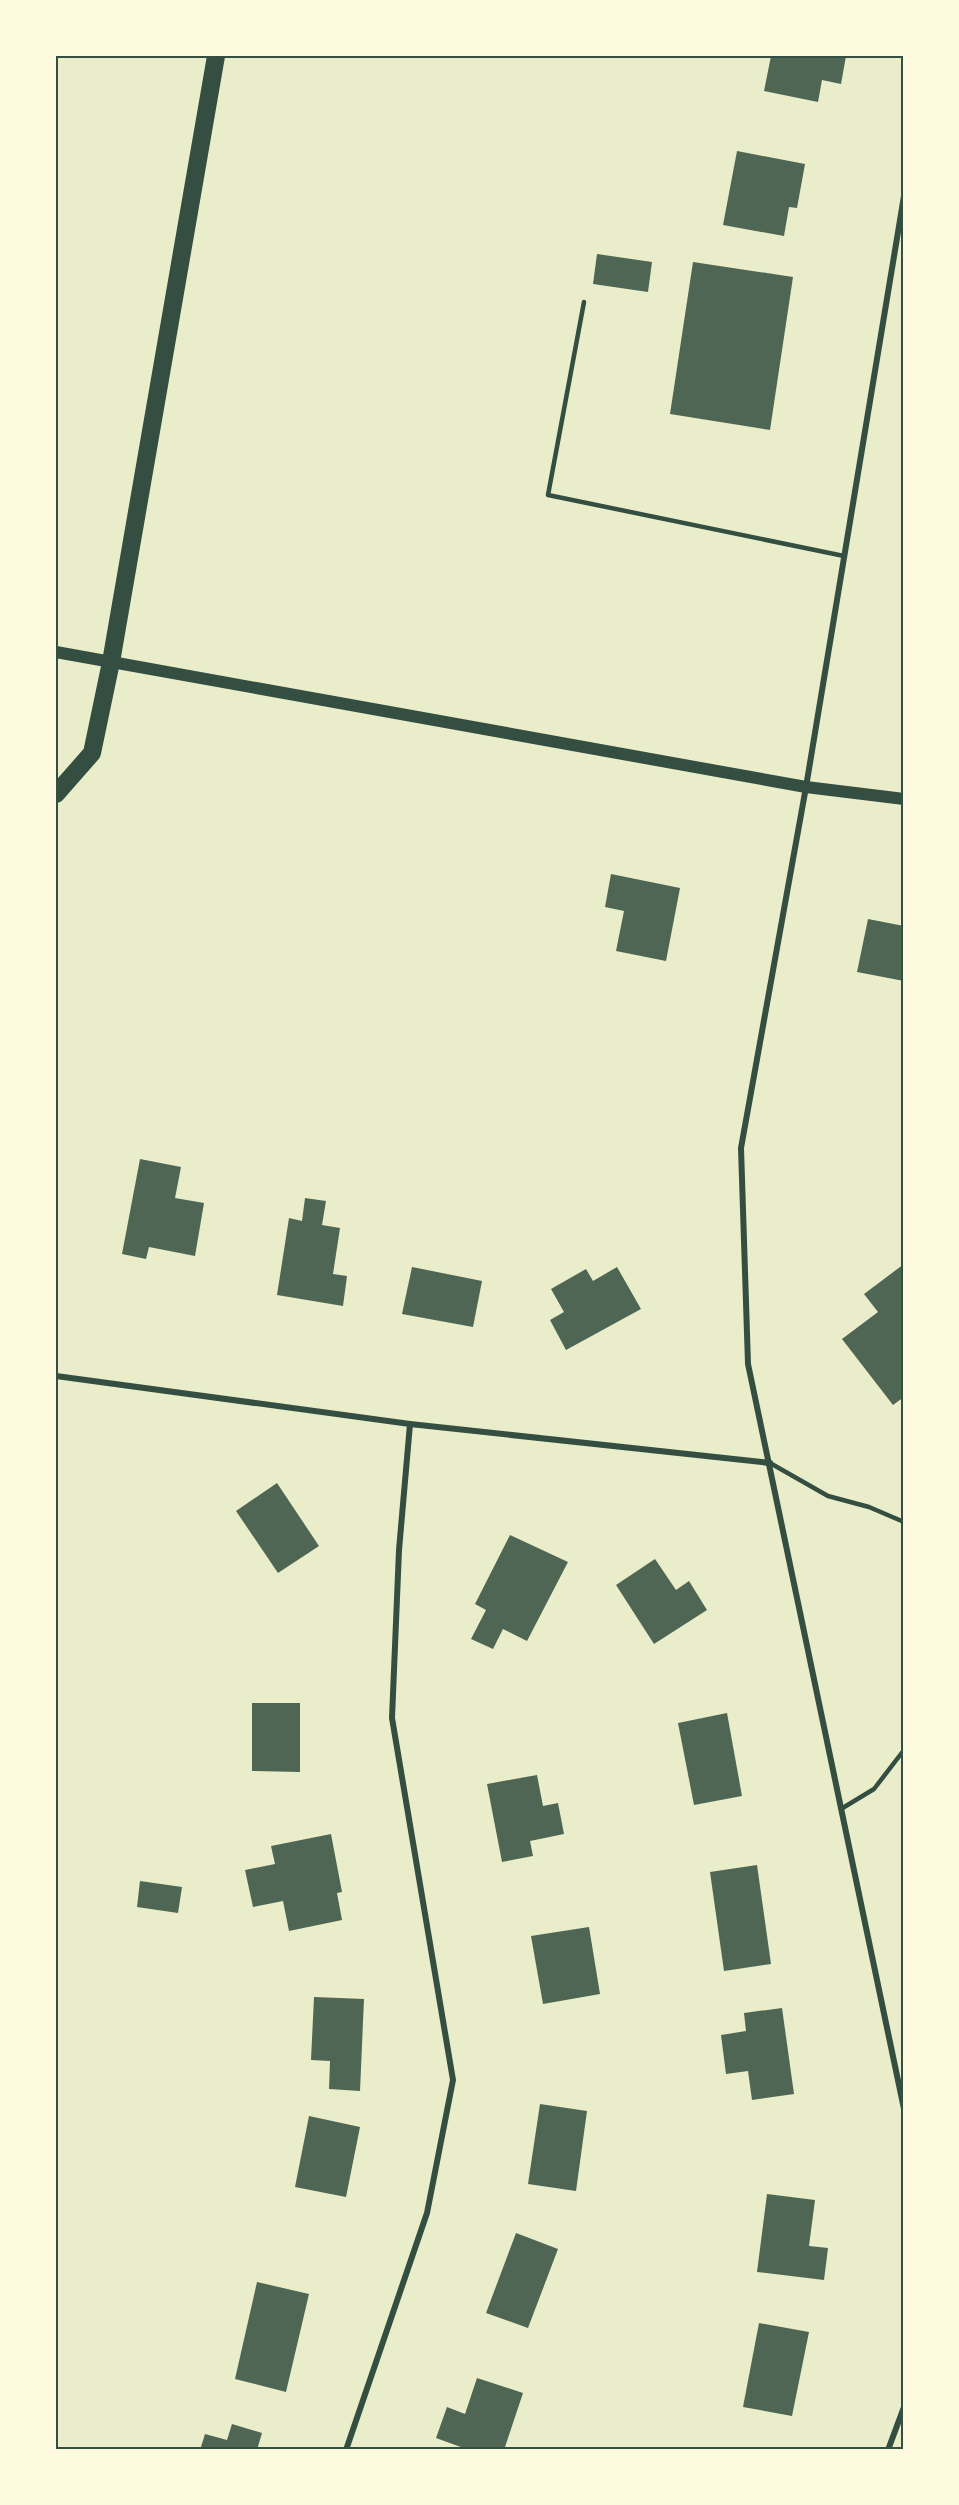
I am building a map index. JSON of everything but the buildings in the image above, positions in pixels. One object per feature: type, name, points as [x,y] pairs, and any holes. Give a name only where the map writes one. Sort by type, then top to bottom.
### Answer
[{"type":"highway","points":[[56,794],[92,753],[111,662],[216,56]]},
{"type":"main road","points":[[56,651],[806,787],[903,799]]},
{"type":"street","points":[[903,196],[806,787],[741,1148],[748,1364],[903,2109]]},
{"type":"street","points":[[56,1376],[410,1424],[770,1463]]},
{"type":"street","points":[[346,2450],[427,2213],[453,2080],[392,1718],[399,1550],[410,1424]]},
{"type":"street","points":[[888,2450],[903,2407]]},
{"type":"lane","points":[[584,302],[548,495],[844,556]]},
{"type":"lane","points":[[770,1463],[828,1496],[869,1507],[903,1522]]},
{"type":"lane","points":[[841,1809],[874,1789],[903,1750]]}]
